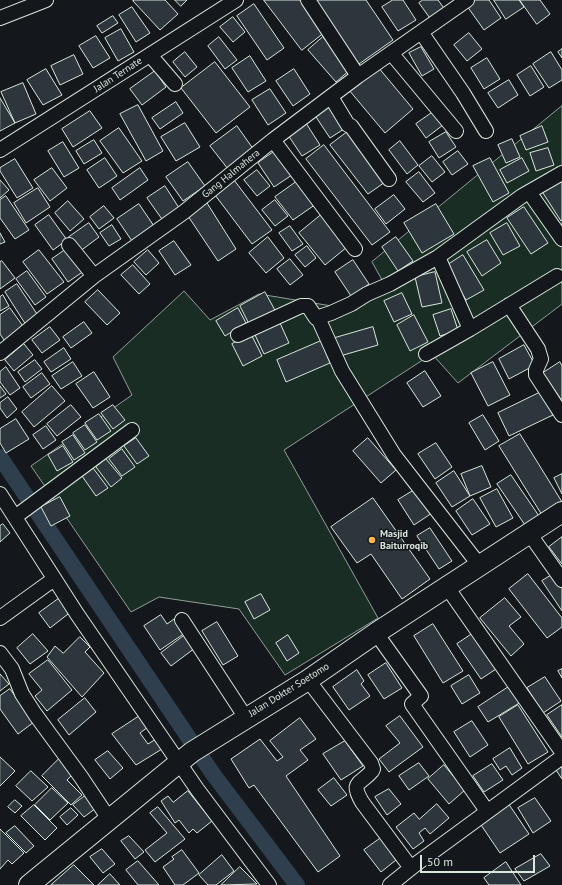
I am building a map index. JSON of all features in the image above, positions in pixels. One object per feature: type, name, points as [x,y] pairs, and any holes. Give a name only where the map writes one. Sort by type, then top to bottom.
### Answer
[{"type":"street","points":[[0,18],[46,0]]},
{"type":"street","name":"Jalan Ternate","points":[[0,150],[236,0]]},
{"type":"street","points":[[308,0],[358,76]]},
{"type":"street","name":"Gang Halmahera","points":[[0,353],[94,276],[184,212],[273,140],[358,76],[392,54],[467,0]]},
{"type":"street","points":[[421,32],[463,93],[486,131]]},
{"type":"street","points":[[150,54],[175,84]]},
{"type":"street","points":[[392,54],[456,131]]},
{"type":"street","points":[[331,97],[348,125],[351,126],[389,179]]},
{"type":"street","points":[[273,140],[355,249]]},
{"type":"street","points":[[316,318],[351,304],[367,294],[390,284],[438,256],[529,192],[562,173]]},
{"type":"street","points":[[529,192],[562,239]]},
{"type":"street","points":[[69,245],[94,276]]},
{"type":"street","points":[[438,256],[470,329]]},
{"type":"street","points":[[426,354],[557,276]]},
{"type":"street","points":[[509,305],[538,349],[541,358],[536,370],[536,375],[562,415]]},
{"type":"street","points":[[238,335],[301,306],[308,306],[319,320],[342,371],[394,455],[480,566]]},
{"type":"street","points":[[19,514],[132,430]]},
{"type":"street","points":[[0,494],[19,514],[54,579],[185,756],[197,789],[269,885]]},
{"type":"street","name":"Jalan Dokter Soetomo","points":[[30,885],[185,756],[308,680],[376,633],[562,512]]},
{"type":"street","points":[[529,533],[562,580]]},
{"type":"street","points":[[0,618],[54,579]]},
{"type":"street","points":[[448,587],[562,752]]},
{"type":"street","points":[[182,620],[246,718]]},
{"type":"street","points":[[376,633],[421,696],[412,704],[487,811]]},
{"type":"street","points":[[0,652],[12,669],[22,694],[35,714],[82,777],[109,819]]},
{"type":"street","points":[[308,680],[371,764],[373,769],[358,784],[356,789],[357,794],[411,868]]},
{"type":"street","points":[[390,885],[562,756]]},
{"type":"green space","points":[[562,106],[562,304],[458,383],[432,354],[284,450],[378,618],[285,675],[239,609],[159,597],[131,612],[31,466],[132,395],[113,357],[184,291],[210,320],[259,294],[356,310],[386,287],[372,262]]},
{"type":"building","points":[[165,0],[178,14],[160,30],[133,1]]},
{"type":"building","points":[[175,0],[187,0],[181,6]]},
{"type":"building","points":[[264,0],[300,0],[325,32],[302,50]]},
{"type":"building","points":[[315,0],[366,0],[393,40],[359,64]]},
{"type":"building","points":[[393,0],[403,0],[416,20],[398,31],[382,7]]},
{"type":"building","points":[[423,0],[438,0],[446,11],[432,21],[419,3]]},
{"type":"building","points":[[476,0],[489,0],[501,18],[484,30],[467,6]]},
{"type":"building","points":[[494,0],[519,0],[524,7],[506,19]]},
{"type":"building","points":[[520,0],[540,0],[550,14],[537,24]]},
{"type":"building","points":[[254,4],[284,48],[267,60],[237,16]]},
{"type":"building","points":[[132,7],[150,33],[136,42],[119,15]]},
{"type":"building","points":[[113,16],[118,23],[102,33],[97,26]]},
{"type":"building","points":[[233,17],[245,32],[233,42],[220,27]]},
{"type":"building","points":[[121,29],[134,52],[118,61],[105,38]]},
{"type":"building","points":[[469,33],[482,49],[467,61],[454,45]]},
{"type":"building","points":[[96,36],[110,58],[93,68],[79,46]]},
{"type":"building","points":[[219,37],[237,60],[225,69],[208,46]]},
{"type":"building","points":[[323,37],[351,69],[336,82],[308,50]]},
{"type":"building","points":[[421,47],[434,69],[422,76],[409,53]]},
{"type":"building","points":[[562,49],[562,58],[558,52]]},
{"type":"building","points":[[185,52],[197,67],[185,77],[173,62]]},
{"type":"building","points":[[551,52],[562,70],[562,80],[549,88],[533,64]]},
{"type":"building","points":[[74,55],[83,74],[60,85],[51,66]]},
{"type":"building","points":[[250,56],[266,81],[248,92],[232,68]]},
{"type":"building","points":[[487,58],[500,79],[484,89],[471,68]]},
{"type":"building","points":[[215,62],[250,107],[216,133],[181,88]]},
{"type":"building","points":[[531,66],[544,87],[530,96],[517,75]]},
{"type":"building","points":[[378,67],[413,109],[385,133],[349,90]]},
{"type":"building","points":[[46,69],[62,95],[43,105],[27,80]]},
{"type":"building","points":[[294,69],[310,94],[293,106],[276,81]]},
{"type":"building","points":[[155,71],[166,87],[142,105],[130,89]]},
{"type":"building","points":[[509,80],[518,95],[498,108],[488,93]]},
{"type":"building","points":[[23,83],[36,114],[15,123],[1,92]]},
{"type":"building","points":[[270,89],[286,113],[268,125],[252,100]]},
{"type":"building","points":[[0,98],[15,123],[0,131]]},
{"type":"building","points":[[176,102],[183,113],[160,129],[152,118]]},
{"type":"building","points":[[331,102],[347,127],[330,138],[314,114]]},
{"type":"building","points":[[138,105],[163,151],[146,161],[120,114]]},
{"type":"building","points":[[90,111],[102,128],[73,147],[62,129]]},
{"type":"building","points":[[433,112],[443,125],[426,138],[416,124]]},
{"type":"building","points":[[304,120],[320,145],[302,156],[286,132]]},
{"type":"building","points":[[185,123],[200,147],[176,161],[161,137]]},
{"type":"building","points":[[237,126],[254,150],[228,169],[210,146]]},
{"type":"building","points":[[542,126],[548,142],[526,150],[520,136]]},
{"type":"building","points":[[119,128],[142,161],[123,173],[100,141]]},
{"type":"building","points":[[350,130],[388,180],[368,194],[330,145]]},
{"type":"building","points":[[446,132],[456,147],[439,158],[429,142]]},
{"type":"building","points":[[512,139],[520,157],[506,163],[498,145]]},
{"type":"building","points":[[94,140],[102,153],[84,164],[76,151]]},
{"type":"building","points":[[400,141],[418,165],[407,174],[389,150]]},
{"type":"building","points":[[63,142],[79,168],[64,177],[48,151]]},
{"type":"building","points":[[324,145],[390,232],[372,245],[306,159]]},
{"type":"building","points":[[548,148],[554,165],[536,171],[530,153]]},
{"type":"building","points":[[275,151],[292,175],[274,187],[258,163]]},
{"type":"building","points":[[458,151],[468,164],[452,175],[443,162]]},
{"type":"building","points":[[432,156],[445,172],[432,182],[419,166]]},
{"type":"building","points":[[105,158],[117,176],[99,188],[87,170]]},
{"type":"building","points":[[490,158],[509,193],[493,202],[473,166]]},
{"type":"building","points":[[522,158],[529,171],[507,183],[500,170]]},
{"type":"building","points":[[15,159],[33,188],[17,198],[0,171],[0,168]]},
{"type":"building","points":[[188,162],[205,186],[183,201],[166,177]]},
{"type":"building","points":[[52,168],[67,188],[50,201],[34,180]]},
{"type":"building","points":[[140,168],[148,180],[120,200],[112,188]]},
{"type":"building","points":[[257,170],[270,186],[257,196],[244,180]]},
{"type":"building","points":[[419,172],[435,193],[423,202],[406,182]]},
{"type":"building","points":[[0,180],[9,190],[0,198]]},
{"type":"building","points":[[234,180],[272,230],[252,244],[215,195]]},
{"type":"building","points":[[299,180],[316,204],[293,220],[275,197]]},
{"type":"building","points":[[562,181],[562,220],[561,221],[543,193]]},
{"type":"building","points":[[165,186],[181,211],[164,222],[147,198]]},
{"type":"building","points":[[38,188],[50,207],[26,223],[14,203]]},
{"type":"building","points":[[394,195],[405,209],[386,224],[375,209]]},
{"type":"building","points":[[6,196],[29,230],[15,239],[0,218],[0,200]]},
{"type":"building","points":[[275,200],[288,216],[275,226],[262,210]]},
{"type":"building","points":[[68,201],[84,219],[70,231],[55,213]]},
{"type":"building","points":[[207,203],[236,249],[218,261],[188,216]]},
{"type":"building","points":[[139,204],[156,229],[134,244],[117,219]]},
{"type":"building","points":[[436,204],[454,234],[422,253],[404,223]]},
{"type":"building","points":[[104,206],[114,218],[99,229],[90,217]]},
{"type":"building","points":[[524,207],[548,243],[531,254],[507,218]]},
{"type":"building","points":[[49,215],[67,240],[53,250],[35,225]]},
{"type":"building","points":[[321,215],[347,247],[325,265],[299,233]]},
{"type":"building","points":[[89,223],[99,237],[79,252],[69,237]]},
{"type":"building","points":[[507,223],[520,246],[503,255],[490,233]]},
{"type":"building","points":[[112,225],[121,239],[109,246],[100,233]]},
{"type":"building","points":[[290,226],[303,244],[292,251],[279,233]]},
{"type":"building","points":[[0,233],[5,242],[0,244]]},
{"type":"building","points":[[268,237],[284,258],[266,273],[249,253]]},
{"type":"building","points":[[396,237],[413,261],[398,271],[382,247]]},
{"type":"building","points":[[487,240],[501,263],[482,276],[467,252]]},
{"type":"building","points":[[174,241],[191,265],[175,275],[159,251]]},
{"type":"building","points":[[307,246],[316,258],[305,267],[295,255]]},
{"type":"building","points":[[68,248],[84,271],[68,282],[52,259]]},
{"type":"building","points":[[39,250],[64,282],[47,294],[23,262]]},
{"type":"building","points":[[148,250],[159,263],[146,275],[134,262]]},
{"type":"building","points":[[463,255],[484,290],[466,300],[446,266]]},
{"type":"building","points":[[290,259],[303,275],[290,285],[277,269]]},
{"type":"building","points":[[353,260],[369,284],[351,296],[335,272]]},
{"type":"building","points":[[2,261],[15,278],[0,289],[0,262]]},
{"type":"building","points":[[133,265],[150,284],[139,294],[121,275]]},
{"type":"building","points":[[27,271],[46,297],[35,305],[16,279]]},
{"type":"building","points":[[435,272],[442,303],[422,307],[415,277]]},
{"type":"building","points":[[17,284],[39,317],[26,325],[5,292]]},
{"type":"building","points":[[98,290],[120,313],[107,325],[85,302]]},
{"type":"building","points":[[265,292],[277,314],[251,328],[240,306]]},
{"type":"building","points":[[402,293],[412,314],[394,322],[384,301]]},
{"type":"building","points":[[3,295],[9,306],[0,311],[0,297]]},
{"type":"building","points":[[10,308],[25,329],[6,343],[0,334],[0,315]]},
{"type":"building","points":[[238,308],[246,323],[225,336],[216,321]]},
{"type":"building","points":[[451,309],[458,330],[440,336],[433,315]]},
{"type":"building","points":[[414,315],[428,342],[410,351],[397,325]]},
{"type":"building","points":[[84,322],[92,333],[71,348],[63,337]]},
{"type":"building","points":[[280,323],[289,343],[264,354],[255,335]]},
{"type":"building","points":[[50,327],[60,340],[42,353],[32,340]]},
{"type":"building","points":[[373,327],[378,345],[340,356],[335,338]]},
{"type":"building","points":[[251,334],[262,356],[243,366],[232,344]]},
{"type":"building","points":[[321,341],[330,363],[286,382],[277,360]]},
{"type":"building","points":[[24,344],[33,355],[14,371],[5,360]]},
{"type":"building","points":[[524,345],[535,365],[509,379],[499,359]]},
{"type":"building","points":[[64,348],[71,359],[51,372],[44,362]]},
{"type":"building","points":[[35,360],[42,369],[25,382],[18,372]]},
{"type":"building","points":[[73,362],[82,376],[61,389],[52,376]]},
{"type":"building","points":[[493,362],[510,395],[488,406],[471,373]]},
{"type":"building","points":[[560,362],[562,366],[562,401],[543,373]]},
{"type":"building","points":[[6,367],[20,388],[10,395],[0,382],[0,372]]},
{"type":"building","points":[[425,371],[441,396],[423,407],[407,383]]},
{"type":"building","points":[[94,372],[110,397],[93,408],[76,384]]},
{"type":"building","points":[[42,373],[50,384],[31,398],[23,387]]},
{"type":"building","points":[[0,386],[6,394],[0,398]]},
{"type":"building","points":[[52,386],[65,401],[34,427],[22,412]]},
{"type":"building","points":[[541,392],[553,415],[509,436],[498,413]]},
{"type":"building","points":[[8,397],[17,409],[7,418],[0,408],[0,403]]},
{"type":"building","points":[[71,405],[81,417],[57,436],[47,424]]},
{"type":"building","points":[[113,405],[125,420],[113,429],[101,413]]},
{"type":"building","points":[[99,414],[111,431],[97,440],[85,423]]},
{"type":"building","points":[[483,415],[499,441],[485,450],[469,423]]},
{"type":"building","points":[[16,419],[29,439],[6,453],[0,443],[0,429]]},
{"type":"building","points":[[85,425],[97,442],[85,450],[73,433]]},
{"type":"building","points":[[46,426],[56,440],[43,449],[33,435]]},
{"type":"building","points":[[520,434],[562,502],[542,515],[499,446]]},
{"type":"building","points":[[73,435],[85,453],[74,460],[62,442]]},
{"type":"building","points":[[136,438],[149,456],[137,464],[124,446]]},
{"type":"building","points":[[368,438],[396,470],[381,483],[353,451]]},
{"type":"building","points":[[436,443],[452,467],[435,479],[418,454]]},
{"type":"building","points":[[63,446],[73,462],[57,471],[48,455]]},
{"type":"building","points":[[122,449],[135,467],[122,476],[109,459]]},
{"type":"building","points":[[106,459],[122,478],[111,487],[96,467]]},
{"type":"building","points":[[482,466],[491,487],[470,496],[461,474]]},
{"type":"building","points":[[93,468],[108,488],[96,496],[82,476]]},
{"type":"building","points":[[454,471],[470,496],[452,507],[436,483]]},
{"type":"building","points":[[562,474],[562,494],[554,478]]},
{"type":"building","points":[[511,475],[539,516],[525,525],[497,484]]},
{"type":"building","points":[[416,489],[432,513],[414,525],[398,500]]},
{"type":"building","points":[[497,489],[513,518],[496,527],[480,498]]},
{"type":"building","points":[[60,497],[70,516],[51,526],[41,507]]},
{"type":"building","name":"Masjid Baiturroqib","points":[[373,498],[430,579],[402,599],[371,554],[357,563],[331,527]]},
{"type":"building","points":[[473,499],[490,524],[472,535],[456,511]]},
{"type":"building","points":[[3,524],[10,533],[0,542],[0,526]]},
{"type":"building","points":[[430,528],[452,561],[439,569],[417,536]]},
{"type":"building","points":[[562,537],[562,564],[549,547]]},
{"type":"building","points":[[555,573],[562,583],[562,611],[542,581]]},
{"type":"building","points":[[528,574],[562,618],[562,627],[547,638],[509,589]]},
{"type":"building","points":[[261,594],[270,610],[254,619],[245,602]]},
{"type":"building","points":[[61,597],[72,611],[50,628],[39,613]]},
{"type":"building","points":[[505,598],[521,617],[509,626],[524,644],[511,656],[480,618]]},
{"type":"building","points":[[161,615],[167,624],[174,619],[185,633],[160,650],[144,626]]},
{"type":"building","points":[[217,622],[238,656],[223,665],[202,631]]},
{"type":"building","points":[[433,624],[463,671],[443,683],[414,636]]},
{"type":"building","points":[[475,632],[499,667],[481,679],[457,644]]},
{"type":"building","points":[[33,634],[48,651],[30,664],[17,648]]},
{"type":"building","points":[[185,635],[195,648],[171,666],[161,653]]},
{"type":"building","points":[[288,635],[299,653],[287,661],[276,643]]},
{"type":"building","points":[[80,637],[90,647],[85,652],[104,673],[82,697],[47,657],[55,646],[63,653]]},
{"type":"building","points":[[48,660],[72,690],[47,711],[35,696],[42,690],[29,674]]},
{"type":"building","points":[[386,663],[402,688],[384,699],[368,675]]},
{"type":"building","points":[[562,669],[562,678],[558,671]]},
{"type":"building","points":[[357,670],[364,681],[361,684],[370,696],[349,710],[333,687]]},
{"type":"building","points":[[0,674],[9,684],[0,691]]},
{"type":"building","points":[[469,675],[480,693],[462,704],[451,686]]},
{"type":"building","points":[[545,677],[561,701],[543,713],[527,688]]},
{"type":"building","points":[[510,686],[521,702],[488,722],[478,707]]},
{"type":"building","points":[[10,689],[34,722],[18,734],[0,709],[0,696]]},
{"type":"building","points":[[85,698],[96,712],[69,735],[58,720]]},
{"type":"building","points":[[518,705],[548,752],[528,764],[499,717]]},
{"type":"building","points":[[562,705],[562,737],[547,715]]},
{"type":"building","points":[[141,715],[148,727],[140,733],[148,744],[156,739],[162,749],[136,765],[112,734]]},
{"type":"building","points":[[400,716],[423,747],[389,772],[379,759],[400,743],[386,726]]},
{"type":"building","points":[[300,718],[316,739],[300,750],[308,760],[286,776],[340,856],[318,872],[254,785],[249,788],[231,759],[260,739],[277,761],[283,757],[270,741]]},
{"type":"building","points":[[472,721],[488,745],[470,757],[454,732]]},
{"type":"building","points":[[345,741],[363,766],[341,780],[323,754]]},
{"type":"building","points":[[510,748],[522,768],[512,775],[506,766],[500,770],[493,759]]},
{"type":"building","points":[[108,751],[123,768],[110,779],[95,760]]},
{"type":"building","points":[[0,757],[15,771],[0,786]]},
{"type":"building","points":[[61,757],[76,771],[67,780],[82,795],[71,805],[42,776]]},
{"type":"building","points":[[419,763],[429,776],[409,790],[399,776]]},
{"type":"building","points":[[492,764],[503,780],[484,792],[473,776]]},
{"type":"building","points":[[444,765],[465,790],[449,804],[428,779]]},
{"type":"building","points":[[562,767],[562,779],[556,770]]},
{"type":"building","points":[[31,771],[48,787],[32,801],[16,786]]},
{"type":"building","points":[[334,778],[347,795],[331,806],[318,790]]},
{"type":"building","points":[[52,788],[68,803],[50,820],[35,805]]},
{"type":"building","points":[[389,789],[401,804],[387,815],[375,797]]},
{"type":"building","points":[[188,791],[212,821],[197,833],[193,829],[189,833],[179,820],[175,823],[161,801],[168,796],[173,802]]},
{"type":"building","points":[[85,796],[96,808],[84,817],[73,805]]},
{"type":"building","points":[[535,798],[551,821],[533,833],[518,808]]},
{"type":"building","points":[[15,800],[22,806],[15,813],[8,807]]},
{"type":"building","points":[[508,803],[529,834],[500,853],[479,822]]},
{"type":"building","points":[[437,804],[449,818],[430,834],[425,828],[419,833],[424,841],[413,849],[396,827],[414,813],[419,819]]},
{"type":"building","points":[[34,805],[57,828],[45,840],[21,816]]},
{"type":"building","points":[[158,807],[185,839],[155,862],[145,850],[167,833],[150,813]]},
{"type":"building","points":[[71,808],[78,815],[67,825],[60,817]]},
{"type":"building","points":[[15,826],[34,846],[26,853],[6,833]]},
{"type":"building","points":[[0,829],[24,853],[12,864],[8,860],[0,869]]},
{"type":"building","points":[[129,836],[144,852],[135,859],[121,841]]},
{"type":"building","points":[[381,838],[396,860],[381,872],[364,850]]},
{"type":"building","points":[[102,849],[115,864],[103,873],[90,857]]},
{"type":"building","points":[[182,850],[199,873],[183,885],[175,885],[163,867],[174,859],[172,857]]},
{"type":"building","points":[[541,854],[550,866],[524,881],[515,869]]},
{"type":"building","points":[[222,855],[234,871],[216,885],[208,885],[199,875]]},
{"type":"building","points":[[138,861],[159,885],[138,885],[126,870]]},
{"type":"building","points":[[506,862],[521,885],[489,885],[484,878]]},
{"type":"building","points":[[74,865],[94,885],[51,885]]},
{"type":"building","points":[[240,867],[257,884],[221,885]]},
{"type":"building","points":[[110,874],[120,885],[98,885]]},
{"type":"waterway","points":[[0,457],[213,774],[297,885]]},
{"type":"place","name":"Masjid Baiturroqib","points":[[372,540]]}]
